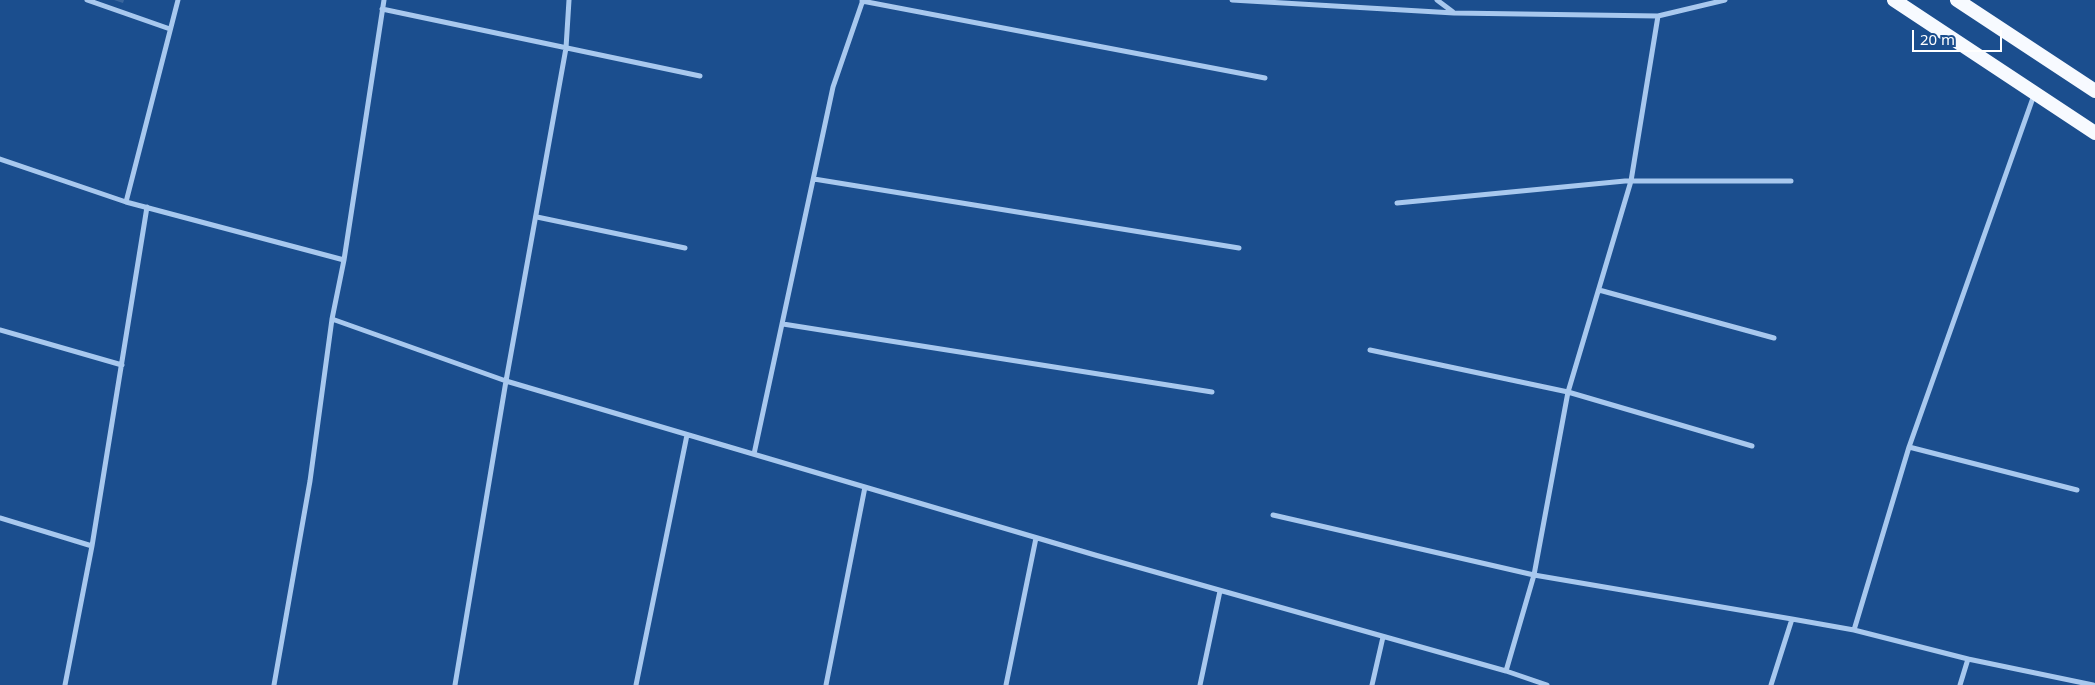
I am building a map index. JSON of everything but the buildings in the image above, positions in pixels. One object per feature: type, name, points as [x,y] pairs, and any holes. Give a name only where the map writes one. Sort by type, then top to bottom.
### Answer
[{"type":"highway","points":[[1894,0],[2095,133]]},
{"type":"highway","points":[[1957,0],[2095,91]]},
{"type":"street","points":[[87,0],[170,29]]},
{"type":"street","points":[[126,202],[178,0]]},
{"type":"street","points":[[274,685],[310,481],[332,319],[344,260],[384,0]]},
{"type":"street","points":[[455,685],[506,381],[566,48],[569,0]]},
{"type":"street","points":[[1232,0],[1454,13],[1658,16],[1725,0]]},
{"type":"street","points":[[1437,0],[1454,13]]},
{"type":"street","points":[[754,454],[834,87],[863,1],[1265,78]]},
{"type":"street","points":[[382,9],[700,76]]},
{"type":"street","points":[[1506,671],[1534,576],[1568,392],[1631,180],[1658,16]]},
{"type":"street","points":[[1854,630],[1909,447],[2034,93]]},
{"type":"street","points":[[0,159],[126,202],[344,260]]},
{"type":"street","points":[[814,179],[1239,248]]},
{"type":"street","points":[[1397,203],[1631,180],[1791,180]]},
{"type":"street","points":[[64,685],[92,546],[147,208]]},
{"type":"street","points":[[537,217],[685,248]]},
{"type":"street","points":[[1598,290],[1774,338]]},
{"type":"street","points":[[332,319],[506,381],[1036,538],[1506,671],[1547,685]]},
{"type":"street","points":[[782,324],[1212,392]]},
{"type":"street","points":[[0,330],[122,365]]},
{"type":"street","points":[[1370,350],[1568,392],[1752,446]]},
{"type":"street","points":[[636,685],[687,434]]},
{"type":"street","points":[[1909,447],[2077,490]]},
{"type":"street","points":[[826,685],[865,487]]},
{"type":"street","points":[[1273,515],[1534,576],[1854,630],[1968,659],[2094,685]]},
{"type":"street","points":[[0,518],[92,546]]},
{"type":"street","points":[[1006,685],[1036,538]]},
{"type":"street","points":[[1200,685],[1220,591]]},
{"type":"street","points":[[1772,685],[1792,619]]},
{"type":"street","points":[[1372,685],[1383,637]]},
{"type":"street","points":[[1960,685],[1968,659]]}]
